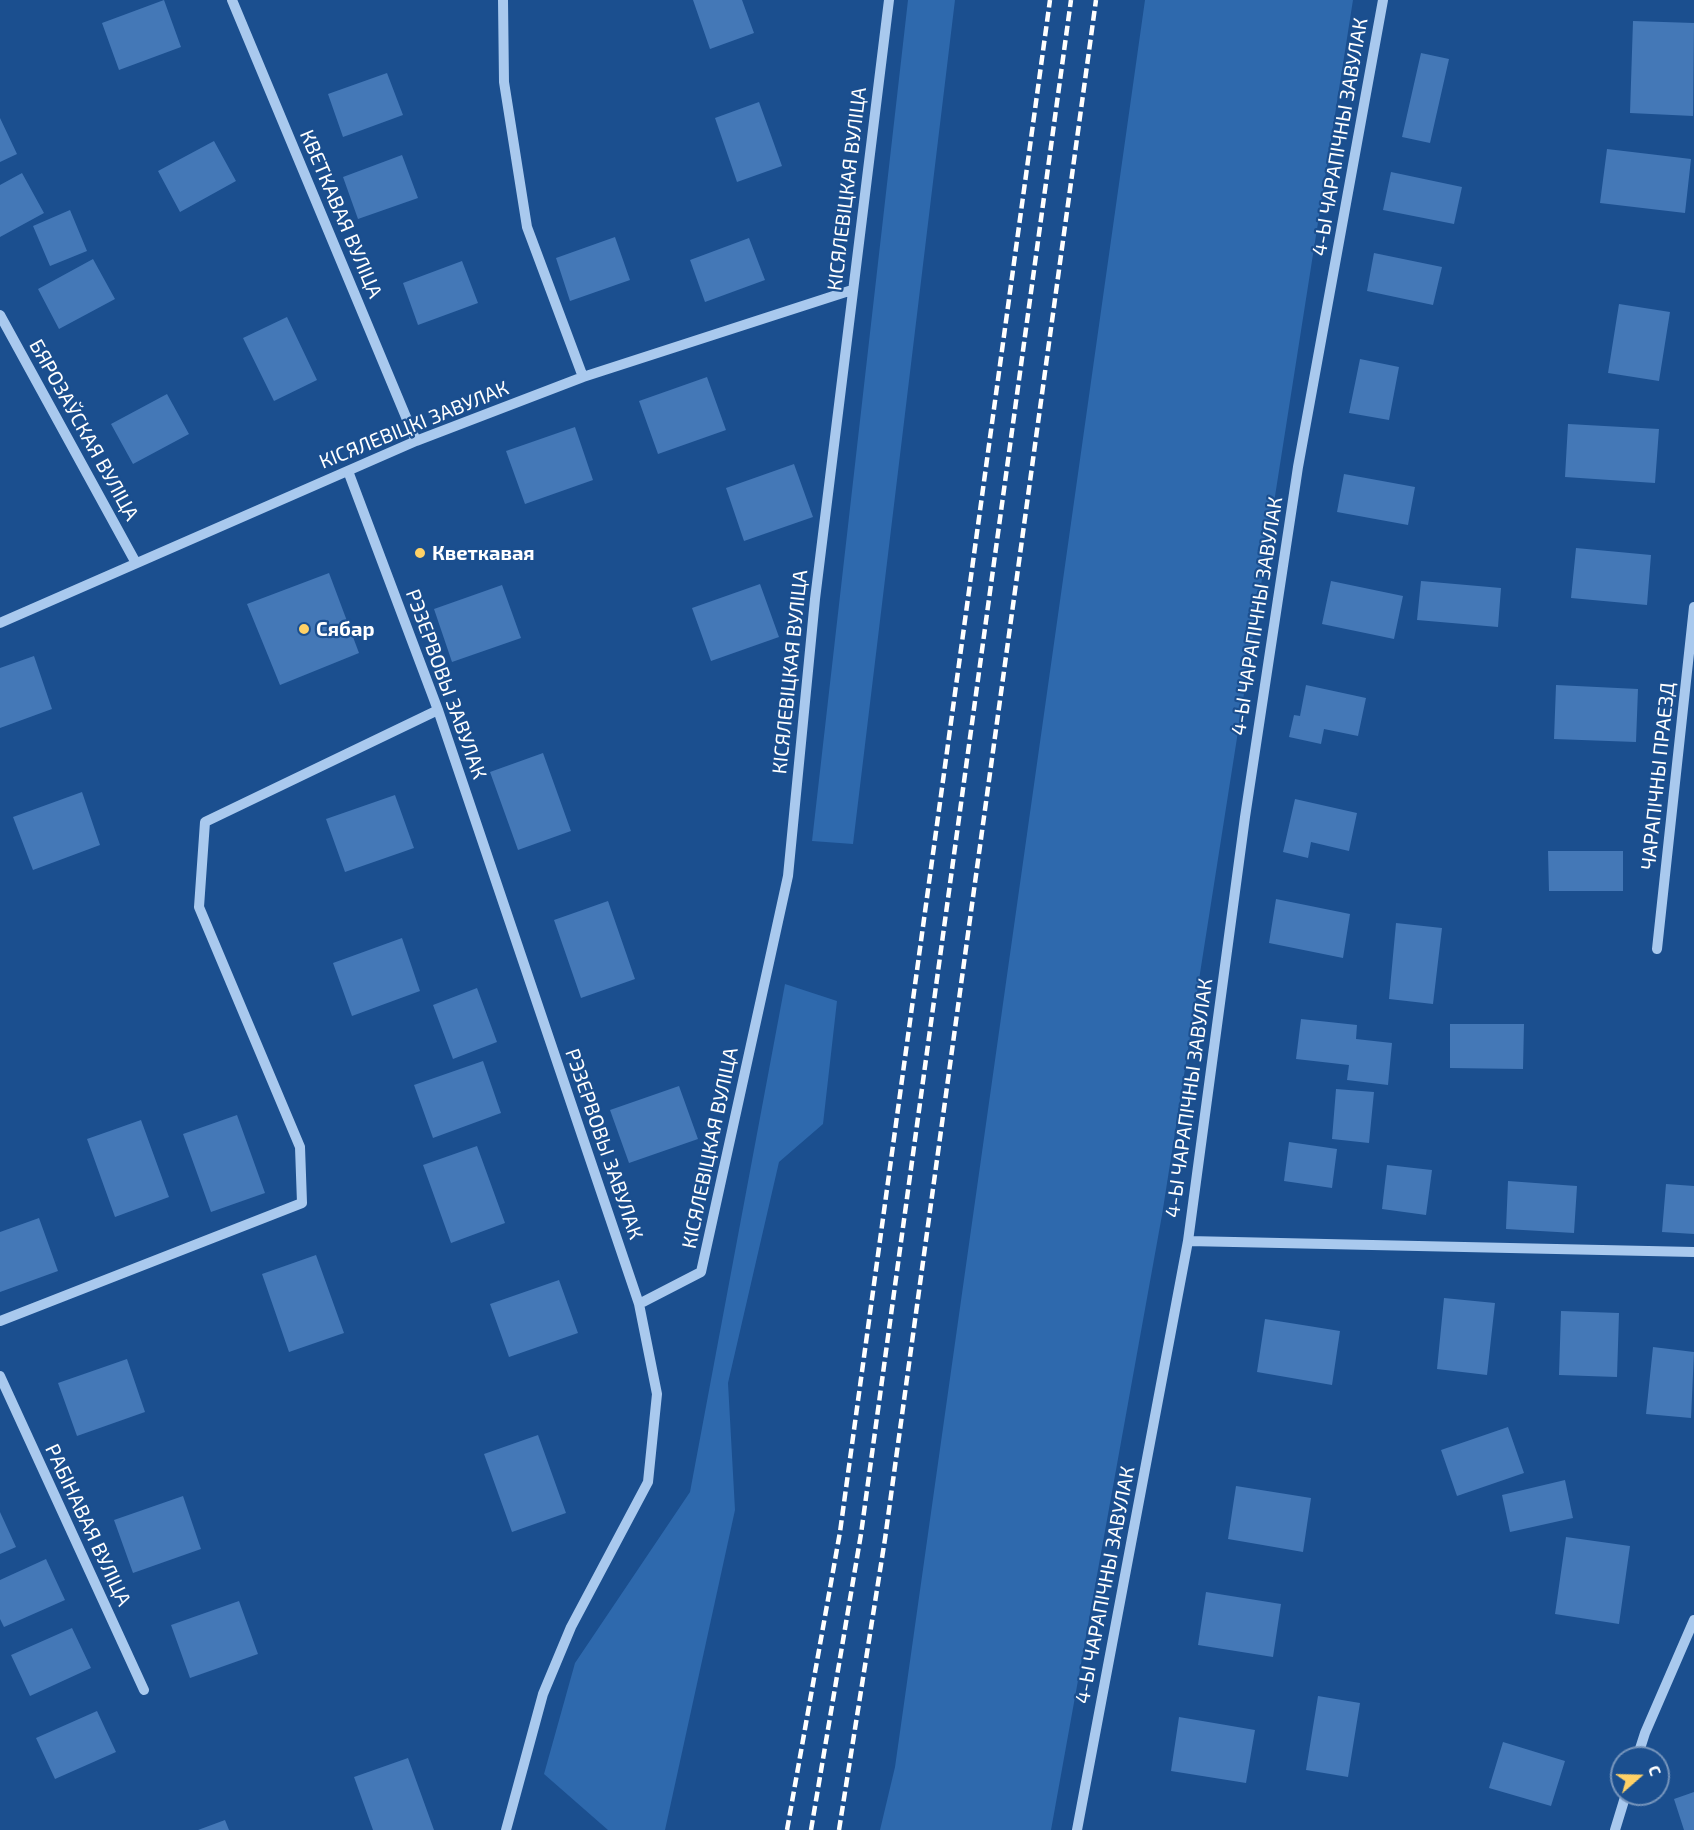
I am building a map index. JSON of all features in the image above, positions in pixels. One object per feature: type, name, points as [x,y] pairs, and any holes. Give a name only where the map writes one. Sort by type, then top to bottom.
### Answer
[{"type":"street","name":"КВЕТКАВАЯ ВУЛІЦА","points":[[232,0],[416,441]]},
{"type":"street","points":[[503,0],[504,82],[527,227],[583,377]]},
{"type":"street","name":"КІСЯЛЕВІЦКАЯ ВУЛІЦА","points":[[639,1304],[701,1272],[788,876],[815,599],[889,0]]},
{"type":"street","name":"4-Ы ЧАРАПІЧНЫ ЗАВУЛАК","points":[[1077,1830],[1188,1241],[1245,817],[1298,467],[1383,0]]},
{"type":"street","name":"КІСЯЛЕВІЦКІ ЗАВУЛАК","points":[[0,623],[416,441],[583,377],[852,290]]},
{"type":"street","name":"БЯРОЗАЎСКАЯ ВУЛІЦА","points":[[0,315],[136,563]]},
{"type":"street","name":"РЭЗЕРВОВЫ ЗАВУЛАК","points":[[348,471],[438,710],[639,1304],[657,1394],[648,1482],[571,1627],[543,1694],[507,1830]]},
{"type":"street","name":"ЧАРАПІЧНЫ ПРАЕЗД","points":[[1657,949],[1694,607]]},
{"type":"street","points":[[0,1321],[302,1203],[300,1147],[199,907],[205,822],[438,710]]},
{"type":"street","name":"4-Ы ЧАРАПІЧНЫ ЗАВУЛАК","points":[[1188,1241],[1694,1251]]},
{"type":"street","name":"РАБІНАВАЯ ВУЛІЦА","points":[[0,1376],[144,1690]]},
{"type":"street","points":[[1641,1746],[1694,1620]]},
{"type":"street","points":[[1615,1830],[1622,1806]]},
{"type":"shaded area","points":[[908,0],[955,0],[853,844],[812,841]]},
{"type":"shaded area","points":[[1145,0],[1353,0],[1162,1215],[1051,1830],[880,1830],[895,1767]]},
{"type":"shaded area","points":[[785,984],[837,1001],[823,1124],[779,1162],[728,1383],[735,1510],[665,1830],[608,1830],[544,1774],[575,1663],[690,1492]]},
{"type":"building","points":[[164,0],[181,47],[119,70],[102,23]]},
{"type":"building","points":[[693,0],[742,0],[754,33],[710,49]]},
{"type":"building","points":[[1633,21],[1694,23],[1693,116],[1630,113]]},
{"type":"building","points":[[1421,53],[1449,59],[1430,143],[1402,137]]},
{"type":"building","points":[[387,73],[403,115],[343,137],[328,94]]},
{"type":"building","points":[[759,102],[782,166],[737,182],[715,118]]},
{"type":"building","points":[[0,118],[17,154],[0,162]]},
{"type":"building","points":[[214,141],[236,181],[180,212],[158,171]]},
{"type":"building","points":[[1607,149],[1691,159],[1685,213],[1600,203]]},
{"type":"building","points":[[402,155],[418,198],[358,219],[343,177]]},
{"type":"building","points":[[1391,172],[1462,187],[1454,224],[1383,210]]},
{"type":"building","points":[[22,173],[44,213],[0,237],[0,185]]},
{"type":"building","points":[[70,210],[87,251],[50,266],[33,226]]},
{"type":"building","points":[[615,237],[630,280],[570,301],[556,258]]},
{"type":"building","points":[[749,238],[765,280],[705,302],[690,260]]},
{"type":"building","points":[[1374,253],[1442,267],[1433,305],[1367,291]]},
{"type":"building","points":[[93,259],[115,299],[59,329],[38,289]]},
{"type":"building","points":[[462,261],[478,303],[418,325],[403,283]]},
{"type":"building","points":[[1619,304],[1670,312],[1659,381],[1608,373]]},
{"type":"building","points":[[287,317],[317,380],[274,401],[243,338]]},
{"type":"building","points":[[1360,359],[1399,367],[1389,420],[1349,413]]},
{"type":"building","points":[[707,377],[726,430],[658,454],[639,401]]},
{"type":"building","points":[[167,394],[189,434],[133,464],[111,424]]},
{"type":"building","points":[[1568,424],[1659,429],[1655,483],[1565,477]]},
{"type":"building","points":[[575,427],[593,480],[525,504],[506,451]]},
{"type":"building","points":[[794,464],[813,517],[744,541],[726,488]]},
{"type":"building","points":[[1344,474],[1415,487],[1408,525],[1337,512]]},
{"type":"building","points":[[1576,548],[1651,555],[1647,605],[1571,598]]},
{"type":"building","name":"Сябар","points":[[329,573],[359,653],[280,685],[247,604]]},
{"type":"building","points":[[1331,581],[1403,596],[1394,639],[1322,624]]},
{"type":"building","points":[[1421,581],[1501,588],[1498,627],[1417,620]]},
{"type":"building","points":[[760,584],[779,637],[711,661],[692,608]]},
{"type":"building","points":[[502,585],[521,638],[452,662],[434,609]]},
{"type":"building","points":[[34,656],[52,709],[0,728],[0,668]]},
{"type":"building","points":[[1306,685],[1366,698],[1358,736],[1324,729],[1321,744],[1289,737],[1294,715],[1300,716]]},
{"type":"building","points":[[1556,685],[1638,689],[1636,742],[1554,739]]},
{"type":"building","points":[[543,753],[571,831],[518,850],[490,772]]},
{"type":"building","points":[[82,792],[100,845],[33,870],[13,817]]},
{"type":"building","points":[[395,795],[414,848],[345,872],[326,819]]},
{"type":"building","points":[[1295,799],[1357,813],[1349,851],[1311,842],[1308,858],[1283,852]]},
{"type":"building","points":[[1548,851],[1623,851],[1623,891],[1549,891]]},
{"type":"building","points":[[1276,899],[1350,914],[1343,958],[1269,943]]},
{"type":"building","points":[[608,901],[635,979],[581,998],[554,920]]},
{"type":"building","points":[[1396,923],[1442,928],[1433,1004],[1389,999]]},
{"type":"building","points":[[402,938],[420,991],[352,1016],[333,963]]},
{"type":"building","points":[[477,988],[497,1042],[453,1059],[433,1005]]},
{"type":"building","points":[[1301,1019],[1357,1025],[1356,1039],[1392,1043],[1388,1085],[1347,1080],[1349,1065],[1296,1059]]},
{"type":"building","points":[[1450,1024],[1524,1024],[1523,1069],[1450,1068]]},
{"type":"building","points":[[483,1061],[501,1113],[433,1138],[414,1085]]},
{"type":"building","points":[[679,1086],[698,1139],[629,1163],[610,1110]]},
{"type":"building","points":[[1336,1089],[1374,1092],[1369,1143],[1332,1139]]},
{"type":"building","points":[[237,1115],[265,1193],[211,1212],[183,1134]]},
{"type":"building","points":[[141,1120],[169,1197],[115,1217],[87,1139]]},
{"type":"building","points":[[1289,1142],[1337,1149],[1332,1188],[1284,1181]]},
{"type":"building","points":[[477,1146],[505,1223],[451,1243],[423,1165]]},
{"type":"building","points":[[1387,1165],[1432,1170],[1426,1215],[1382,1209]]},
{"type":"building","points":[[1508,1181],[1577,1186],[1574,1233],[1506,1229]]},
{"type":"building","points":[[1666,1184],[1694,1186],[1694,1234],[1662,1232]]},
{"type":"building","points":[[39,1218],[58,1271],[0,1292],[0,1232]]},
{"type":"building","points":[[316,1255],[344,1333],[289,1352],[262,1274]]},
{"type":"building","points":[[559,1280],[578,1333],[509,1357],[490,1304]]},
{"type":"building","points":[[1444,1298],[1495,1303],[1487,1375],[1437,1369]]},
{"type":"building","points":[[1561,1311],[1619,1313],[1617,1377],[1559,1375]]},
{"type":"building","points":[[1265,1319],[1340,1331],[1332,1385],[1257,1372]]},
{"type":"building","points":[[1653,1347],[1694,1352],[1691,1418],[1646,1414]]},
{"type":"building","points":[[127,1359],[145,1412],[77,1436],[58,1383]]},
{"type":"building","points":[[1508,1427],[1524,1473],[1457,1496],[1441,1450]]},
{"type":"building","points":[[538,1435],[566,1513],[512,1532],[484,1454]]},
{"type":"building","points":[[1565,1480],[1573,1518],[1510,1532],[1502,1495]]},
{"type":"building","points":[[1236,1486],[1311,1498],[1303,1552],[1228,1539]]},
{"type":"building","points":[[183,1496],[201,1549],[133,1573],[114,1520]]},
{"type":"building","points":[[0,1512],[16,1547],[0,1554]]},
{"type":"building","points":[[1566,1537],[1630,1546],[1619,1624],[1555,1614]]},
{"type":"building","points":[[46,1559],[65,1600],[4,1627],[0,1619],[0,1580]]},
{"type":"building","points":[[1206,1592],[1281,1604],[1273,1657],[1198,1645]]},
{"type":"building","points":[[239,1601],[258,1654],[190,1678],[171,1625]]},
{"type":"building","points":[[72,1628],[91,1668],[30,1696],[11,1655]]},
{"type":"building","points":[[1318,1696],[1360,1703],[1348,1777],[1306,1770]]},
{"type":"building","points":[[97,1711],[116,1752],[55,1779],[36,1738]]},
{"type":"building","points":[[1179,1717],[1255,1730],[1246,1783],[1171,1771]]},
{"type":"building","points":[[1503,1742],[1565,1761],[1551,1806],[1489,1788]]},
{"type":"building","points":[[408,1758],[434,1830],[373,1830],[354,1777]]},
{"type":"building","points":[[1694,1792],[1694,1830],[1684,1830],[1674,1799]]},
{"type":"building","points":[[225,1820],[229,1830],[198,1830]]},
{"type":"railway","points":[[787,1830],[840,1532],[1050,0]]},
{"type":"railway","points":[[811,1830],[861,1534],[1071,0]]},
{"type":"railway","points":[[839,1830],[885,1539],[1096,0]]},
{"type":"place","name":"Кветкавая","points":[[420,553]]},
{"type":"place","name":"Сябар","points":[[304,629]]}]
